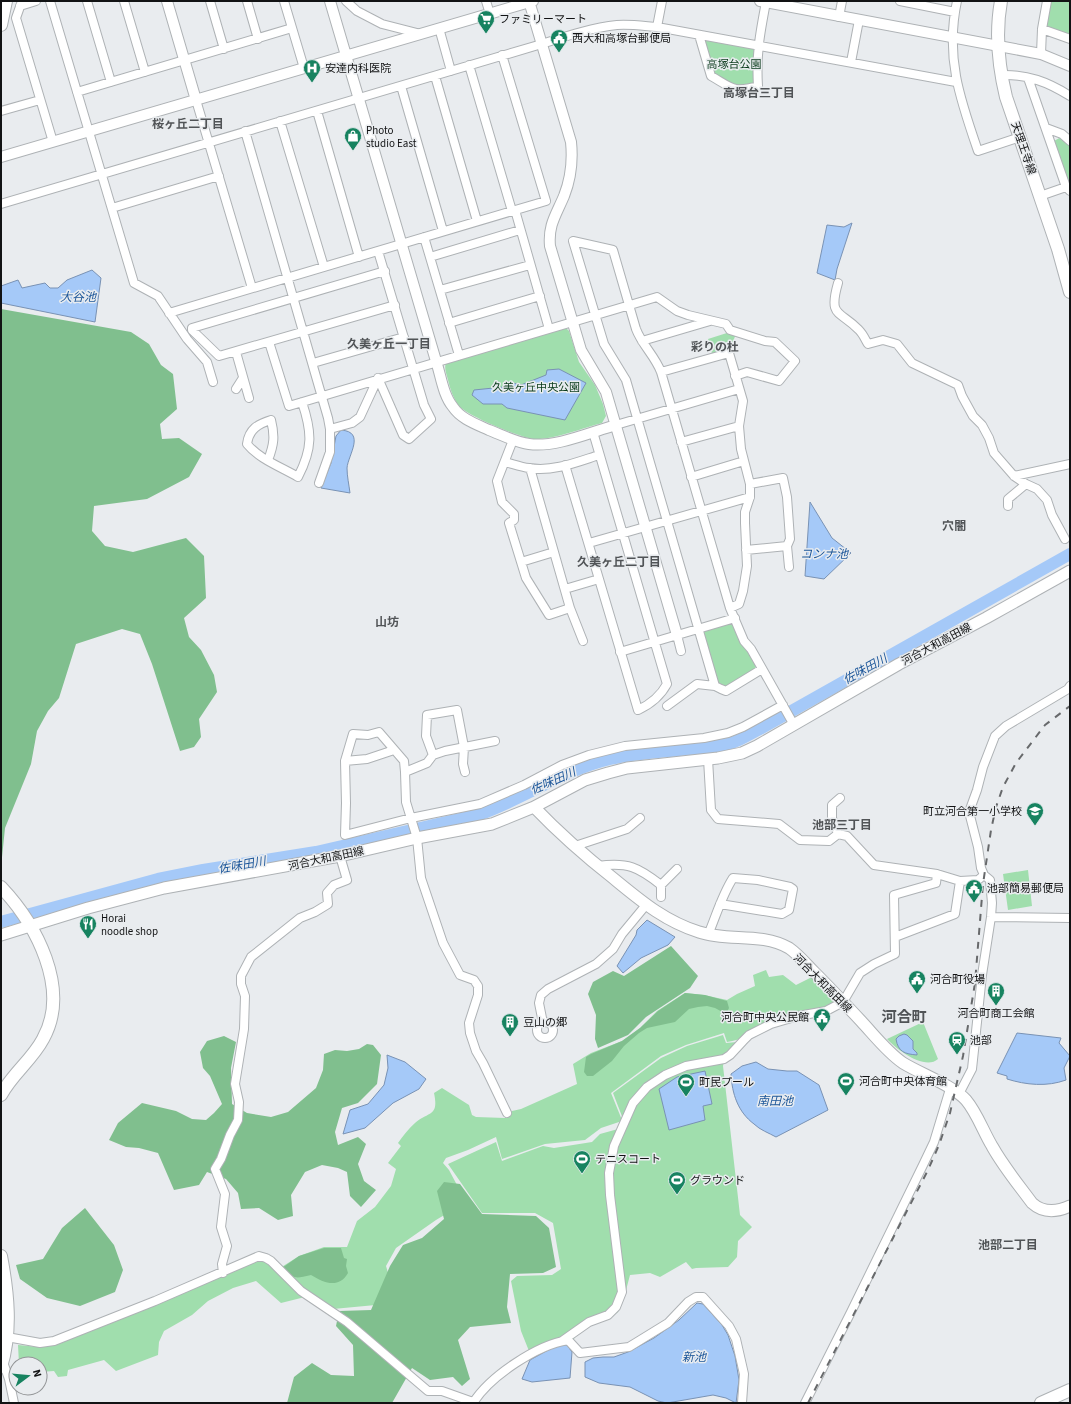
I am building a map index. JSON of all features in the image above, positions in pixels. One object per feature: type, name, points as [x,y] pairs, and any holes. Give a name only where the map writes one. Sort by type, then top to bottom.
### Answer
[{"type":"main road","points":[[1,25],[6,1]]},
{"type":"main road","name":"天理王寺線","points":[[1002,1],[997,45],[1006,97],[1068,278],[1070,292]]},
{"type":"main road","name":"河合大和高田線","points":[[1,935],[28,924],[164,888],[340,856],[417,838],[492,824],[534,807],[585,780],[626,768],[718,758],[742,752],[757,746],[899,664],[986,618],[1070,570]]},
{"type":"main road","name":"河合大和高田線","points":[[534,807],[598,866],[646,905],[672,922],[708,935],[725,938],[763,939],[790,949],[844,1002],[885,1048],[904,1063],[955,1091],[970,1105],[998,1157],[1036,1207],[1053,1211],[1070,1206]]},
{"type":"main road","points":[[1,1095],[32,1057],[43,1040],[49,1027],[54,998],[52,976],[43,952],[18,907],[3,891]]},
{"type":"main road","points":[[1,1256],[6,1283],[8,1308],[7,1337],[2,1365]]},
{"type":"main road","points":[[1041,1403],[1070,1390]]},
{"type":"street","points":[[36,1],[21,3],[16,18],[53,142]]},
{"type":"street","points":[[50,1],[134,283],[158,296],[187,339],[207,362],[213,382]]},
{"type":"street","points":[[87,1],[111,82]]},
{"type":"street","points":[[124,1],[144,72]]},
{"type":"street","points":[[167,1],[252,288]]},
{"type":"street","points":[[210,1],[224,49]]},
{"type":"street","points":[[247,1],[258,39]]},
{"type":"street","points":[[284,1],[304,68]]},
{"type":"street","points":[[330,1],[447,397],[456,411],[469,421],[513,440],[541,445],[593,432],[740,389]]},
{"type":"street","points":[[346,1],[357,11],[382,24],[421,34]]},
{"type":"street","points":[[486,1],[490,14]]},
{"type":"street","points":[[1,157],[531,1],[571,142],[571,175],[564,196],[552,223],[550,234],[552,252],[581,350],[606,392],[682,651]]},
{"type":"street","points":[[657,27],[662,1]]},
{"type":"street","points":[[699,35],[711,76],[736,90],[758,86],[756,64],[764,1],[839,17],[1041,54],[1070,66]]},
{"type":"street","points":[[839,17],[842,1]]},
{"type":"street","points":[[900,1],[955,12]]},
{"type":"street","points":[[957,1],[953,37],[956,82],[961,102],[978,151],[1020,137]]},
{"type":"street","points":[[1041,54],[1042,29],[1047,1]]},
{"type":"street","points":[[851,62],[859,20]]},
{"type":"street","points":[[1,204],[542,44],[609,26],[632,24],[657,27],[956,82]]},
{"type":"street","points":[[77,92],[292,28]]},
{"type":"street","points":[[439,28],[451,71]]},
{"type":"street","points":[[1042,29],[1070,39]]},
{"type":"street","points":[[169,313],[546,201],[502,56]]},
{"type":"street","points":[[469,66],[550,328]]},
{"type":"street","points":[[1001,75],[1017,74],[1059,88],[1070,96]]},
{"type":"street","points":[[435,76],[477,221]]},
{"type":"street","points":[[1028,78],[1068,189],[1040,196]]},
{"type":"street","points":[[401,86],[444,231]]},
{"type":"street","points":[[1,111],[40,100]]},
{"type":"street","points":[[317,111],[359,257]]},
{"type":"street","points":[[280,121],[324,267]]},
{"type":"street","points":[[1046,128],[1062,134],[1070,141]]},
{"type":"street","points":[[245,132],[328,418],[330,430],[330,452],[319,483]]},
{"type":"street","points":[[112,208],[219,176]]},
{"type":"street","points":[[430,257],[520,230]]},
{"type":"street","points":[[424,237],[459,355]]},
{"type":"street","points":[[715,686],[626,380],[604,344],[573,241],[613,250],[636,329],[661,372],[730,608],[744,641],[751,650],[794,725]]},
{"type":"street","points":[[378,251],[424,405],[431,419],[409,439],[403,435],[378,378]]},
{"type":"street","points":[[440,290],[530,264]]},
{"type":"street","points":[[385,271],[293,297],[192,328],[192,330],[219,356],[395,305]]},
{"type":"street","points":[[838,284],[834,296],[834,306],[838,313],[859,330],[868,344],[883,340],[897,344],[912,363],[958,385],[973,416],[982,425],[989,438],[994,453],[1014,476],[1037,489],[1047,500],[1052,515],[1065,539]]},
{"type":"street","points":[[449,323],[540,296]]},
{"type":"street","points":[[269,342],[288,406],[657,296],[677,311],[726,324],[730,330],[758,339],[775,342],[795,362],[779,381],[747,372],[735,376]]},
{"type":"street","points":[[642,341],[711,321]]},
{"type":"street","points":[[313,363],[404,337]]},
{"type":"street","points":[[236,352],[249,398]]},
{"type":"street","points":[[661,372],[729,353],[740,389],[743,401],[739,426],[741,448],[750,484],[750,497],[745,512],[747,566],[743,591],[739,604],[730,608]]},
{"type":"street","points":[[236,389],[243,378]]},
{"type":"street","points":[[330,430],[352,423],[360,417],[378,378]]},
{"type":"street","points":[[268,460],[273,446],[273,430],[271,420],[259,424],[248,435],[248,444],[253,451],[268,460],[298,477],[306,462],[310,445],[308,419],[302,402]]},
{"type":"street","points":[[681,442],[739,426]]},
{"type":"street","points":[[565,465],[638,710],[650,704],[662,693],[667,684],[593,432]]},
{"type":"street","points":[[513,440],[497,481],[502,502],[514,514],[514,520],[509,523],[526,578],[549,615],[570,608]]},
{"type":"street","points":[[505,462],[530,468],[548,468],[565,465],[599,455]]},
{"type":"street","points":[[691,477],[744,461]]},
{"type":"street","points":[[1014,476],[1070,464]]},
{"type":"street","points":[[530,468],[570,608],[583,641]]},
{"type":"street","points":[[750,484],[784,478],[790,539],[787,546],[789,567]]},
{"type":"street","points":[[1008,506],[1008,499],[1026,484]]},
{"type":"street","points":[[589,544],[750,497]]},
{"type":"street","points":[[746,550],[787,546]]},
{"type":"street","points":[[521,562],[554,552]]},
{"type":"street","points":[[565,589],[599,579]]},
{"type":"street","points":[[620,652],[735,618]]},
{"type":"street","points":[[667,706],[697,684],[715,686],[726,691],[762,670]]},
{"type":"street","points":[[804,1403],[921,1171],[955,1091],[972,1069],[982,975],[992,903],[990,880],[984,875],[981,868],[978,848],[969,812],[983,767],[995,736],[1006,726],[1068,689],[1070,686]]},
{"type":"street","points":[[507,1112],[476,1051],[470,1032],[470,1023],[478,995],[478,986],[474,980],[460,975],[441,938],[422,878],[417,838],[411,818],[406,802],[404,761],[379,732],[353,734],[345,761],[345,835],[411,818],[480,804],[524,785],[562,765],[589,755],[625,746],[704,738],[728,733],[743,727],[782,705]]},
{"type":"street","points":[[433,755],[426,736],[427,715],[457,710],[464,747],[463,764],[465,772]]},
{"type":"street","points":[[405,772],[427,763],[433,755],[445,751],[495,741]]},
{"type":"street","points":[[345,761],[368,759],[394,750]]},
{"type":"street","points":[[708,759],[711,810],[718,819],[779,824],[800,840],[829,841],[838,834]]},
{"type":"street","points":[[838,834],[832,818],[832,805],[840,798]]},
{"type":"street","points":[[575,846],[627,829],[640,818]]},
{"type":"street","points":[[838,834],[847,836],[874,865],[937,874],[960,880],[978,880],[984,875]]},
{"type":"street","points":[[223,1273],[222,1264],[227,1246],[221,1227],[225,1194],[214,1169],[221,1159],[230,1135],[238,1120],[238,1102],[235,1084],[244,1029],[245,996],[241,984],[241,976],[251,957],[300,918],[328,904],[327,893],[334,885],[347,880],[340,856]]},
{"type":"street","points":[[598,866],[612,864],[630,866],[646,873],[661,885]]},
{"type":"street","points":[[661,897],[661,885],[676,869]]},
{"type":"street","points":[[562,1341],[589,1322],[608,1315],[616,1307],[622,1292],[610,1195],[609,1174],[614,1146],[633,1104],[647,1087],[665,1075],[686,1066],[724,1059],[730,1056],[749,1036],[771,1024],[798,1016],[826,1011],[844,1002],[860,973],[874,964],[895,954],[894,895],[936,882],[937,874]]},
{"type":"street","points":[[708,935],[720,904],[727,888],[733,878],[758,880],[790,886],[793,888],[789,910],[782,914],[720,904]]},
{"type":"street","points":[[895,937],[955,914],[960,880]]},
{"type":"street","points":[[543,1022],[539,1003],[541,995],[548,988],[596,964],[613,949],[622,934],[646,905]]},
{"type":"street","points":[[991,917],[1070,918]]},
{"type":"street","points":[[7,1337],[40,1343],[54,1341],[223,1273],[259,1256],[266,1258],[301,1291],[347,1322],[428,1391],[442,1391],[473,1402],[494,1380],[511,1366],[538,1350],[556,1342],[568,1340],[580,1353],[629,1347],[668,1323],[688,1302],[696,1297],[703,1297],[729,1326],[736,1339],[744,1374],[742,1403]]},
{"type":"street","points":[[2,1365],[9,1379],[14,1403]]},
{"type":"green space","points":[[1050,1],[1070,1],[1070,35],[1049,28],[1045,23]]},
{"type":"green space","name":"高塚台公園","points":[[707,39],[751,47],[754,50],[753,84],[736,86],[716,75],[713,72],[704,42]]},
{"type":"green space","points":[[1061,137],[1070,145],[1070,188],[1054,141]]},
{"type":"green space","points":[[1,309],[131,332],[149,344],[161,365],[173,374],[177,409],[160,424],[162,439],[179,438],[202,454],[189,477],[147,499],[94,506],[92,531],[105,546],[133,552],[186,538],[204,556],[206,598],[184,618],[189,637],[201,650],[214,675],[217,692],[199,719],[201,737],[194,747],[180,751],[152,664],[140,634],[122,629],[76,644],[59,698],[48,711],[37,731],[31,764],[5,828],[1,867]]},
{"type":"green space","name":"久美ヶ丘中央公園","points":[[565,327],[569,331],[579,362],[595,385],[603,404],[606,416],[602,423],[559,436],[534,439],[482,420],[463,410],[458,405],[450,387],[445,366],[446,362]]},
{"type":"green space","points":[[730,332],[736,334],[730,349],[712,354],[708,339]]},
{"type":"green space","points":[[732,622],[756,665],[755,670],[724,688],[718,683],[703,634],[705,630]]},
{"type":"green space","points":[[1028,870],[1032,906],[1008,910],[1003,874]]},
{"type":"green space","points":[[671,946],[698,976],[690,988],[646,1017],[628,1035],[598,1048],[595,1039],[596,1015],[588,994],[593,982],[613,971],[624,976]]},
{"type":"green space","points":[[766,970],[769,977],[783,975],[796,985],[814,976],[831,994],[833,1001],[829,1007],[784,1017],[734,1041],[727,1042],[724,1033],[686,1045],[661,1056],[611,1093],[622,1120],[623,1119],[613,1093],[661,1058],[687,1046],[723,1035],[726,1043],[737,1042],[725,1056],[723,1066],[740,1215],[752,1227],[738,1241],[737,1257],[728,1267],[692,1269],[686,1262],[660,1277],[650,1273],[630,1275],[618,1312],[610,1318],[593,1323],[575,1336],[574,1339],[562,1337],[529,1351],[521,1331],[511,1281],[517,1276],[552,1275],[561,1269],[553,1223],[535,1213],[482,1213],[448,1164],[496,1142],[502,1161],[543,1146],[554,1148],[592,1142],[600,1134],[618,1129],[622,1121],[601,1128],[585,1140],[545,1144],[502,1159],[496,1137],[446,1158],[443,1163],[449,1170],[466,1202],[436,1220],[396,1248],[386,1266],[397,1303],[333,1309],[313,1295],[281,1303],[256,1281],[233,1288],[208,1301],[192,1315],[164,1331],[159,1342],[158,1355],[116,1371],[104,1360],[68,1370],[67,1376],[58,1377],[54,1371],[48,1371],[48,1356],[19,1356],[18,1345],[39,1347],[253,1260],[265,1260],[277,1270],[299,1256],[324,1247],[347,1247],[357,1221],[375,1207],[391,1186],[396,1169],[388,1163],[401,1146],[398,1143],[415,1123],[434,1110],[434,1093],[442,1088],[469,1105],[472,1115],[476,1117],[505,1118],[512,1111],[521,1109],[577,1084],[573,1064],[591,1053],[622,1041],[640,1028],[657,1011],[685,993],[727,1000],[755,986],[753,975]]},
{"type":"green space","points":[[685,993],[705,995],[727,1001],[729,1008],[726,1014],[715,1008],[707,1006],[689,1009],[675,1022],[647,1028],[624,1046],[612,1061],[593,1076],[587,1076],[584,1072],[586,1057],[622,1041],[640,1028],[658,1011]]},
{"type":"green space","points":[[923,1022],[938,1059],[932,1062],[919,1061],[911,1057],[887,1039]]},
{"type":"green space","points":[[224,1036],[236,1042],[231,1068],[232,1104],[247,1113],[271,1117],[288,1112],[316,1088],[323,1070],[324,1054],[335,1050],[347,1051],[359,1049],[367,1044],[373,1045],[381,1055],[377,1084],[358,1103],[342,1108],[335,1132],[338,1145],[358,1137],[366,1144],[358,1164],[364,1181],[376,1190],[361,1207],[350,1196],[347,1172],[338,1168],[322,1165],[305,1172],[291,1195],[293,1216],[278,1220],[259,1208],[241,1209],[238,1193],[226,1179],[207,1172],[199,1185],[174,1190],[158,1153],[139,1148],[126,1147],[109,1140],[118,1123],[142,1103],[176,1111],[192,1119],[206,1120],[214,1113],[222,1104],[210,1076],[203,1068],[200,1052],[207,1041]]},
{"type":"green space","points":[[444,1182],[460,1184],[482,1214],[536,1216],[549,1228],[556,1267],[543,1273],[510,1274],[507,1307],[511,1323],[470,1327],[458,1340],[470,1379],[462,1386],[453,1377],[430,1380],[412,1368],[392,1403],[287,1403],[294,1377],[312,1363],[331,1375],[354,1376],[353,1345],[336,1326],[339,1311],[371,1310],[390,1266],[403,1245],[422,1238],[444,1219],[437,1191]]},
{"type":"green space","points":[[85,1208],[114,1245],[123,1270],[115,1292],[80,1306],[47,1298],[20,1279],[16,1265],[43,1259],[62,1228]]},
{"type":"green space","points":[[324,1248],[341,1248],[344,1258],[347,1259],[346,1266],[348,1273],[344,1278],[336,1283],[326,1282],[311,1275],[295,1277],[282,1268],[299,1256]]},
{"type":"water","points":[[852,223],[837,269],[835,280],[817,273],[827,225],[844,227]]},
{"type":"water","name":"大谷池","points":[[92,270],[101,278],[95,322],[1,303],[1,286],[18,280],[22,288],[45,283],[50,288],[58,288],[67,280]]},
{"type":"water","points":[[559,369],[586,383],[565,420],[507,408],[502,404],[483,404],[472,395],[474,390],[503,387],[509,382],[521,385],[546,375],[547,370]]},
{"type":"water","points":[[341,430],[353,435],[354,439],[354,445],[347,468],[350,493],[321,488],[331,463],[336,436]]},
{"type":"water","name":"コンナ池","points":[[810,502],[832,538],[851,553],[824,579],[805,576]]},
{"type":"water","points":[[647,920],[675,937],[668,945],[641,958],[623,973],[617,966],[636,935],[637,930]]},
{"type":"water","points":[[1017,1033],[1061,1038],[1059,1043],[1070,1056],[1064,1068],[1066,1080],[1051,1084],[1029,1084],[1007,1079],[1007,1076],[997,1073]]},
{"type":"water","points":[[904,1034],[913,1041],[913,1049],[917,1055],[903,1052],[898,1047],[896,1039]]},
{"type":"water","points":[[387,1055],[405,1062],[426,1079],[419,1089],[393,1103],[365,1128],[343,1134],[350,1110],[368,1104],[384,1085],[388,1068]]},
{"type":"water","name":"南田池","points":[[756,1062],[768,1069],[797,1071],[819,1085],[828,1110],[776,1137],[759,1128],[748,1119],[740,1108],[734,1095],[731,1074],[742,1066]]},
{"type":"water","name":"町民プール","points":[[705,1071],[712,1104],[703,1106],[705,1120],[669,1130],[659,1089],[677,1077]]},
{"type":"water","name":"新池","points":[[697,1303],[703,1304],[722,1325],[728,1335],[735,1356],[739,1380],[736,1403],[726,1398],[713,1395],[667,1403],[658,1401],[630,1387],[599,1383],[585,1377],[585,1362],[593,1358],[614,1357],[628,1352],[654,1338],[679,1320]]},
{"type":"water","points":[[559,1344],[567,1345],[572,1352],[570,1378],[532,1382],[522,1379],[530,1360]]},
{"type":"waterway","name":"佐味田川","points":[[1,922],[158,879],[203,870],[316,852],[481,814],[577,770],[610,759],[640,754],[712,747],[734,742],[758,730],[1070,554]]},
{"type":"railway","points":[[808,1403],[928,1170],[939,1145],[950,1113],[963,1056],[975,983],[983,884],[991,830],[996,807],[1003,787],[1016,763],[1045,725],[1070,706]]},
{"type":"place","name":"ファミリーマート","points":[[486,34]]},
{"type":"place","name":"西大和高塚台郵便局","points":[[559,53]]},
{"type":"place","name":"安達内科医院","points":[[312,83]]},
{"type":"place","name":"Photo studio East","points":[[353,151]]},
{"type":"place","name":"町立河合第一小学校","points":[[1035,826]]},
{"type":"place","name":"池部簡易郵便局","points":[[974,903]]},
{"type":"place","name":"Horai noodle shop","points":[[88,939]]},
{"type":"place","name":"河合町役場","points":[[917,994]]},
{"type":"place","name":"河合町商工会館","points":[[996,1006]]},
{"type":"place","name":"河合町中央公民館","points":[[822,1032]]},
{"type":"place","name":"豆山の郷","points":[[510,1037]]},
{"type":"place","name":"池部","points":[[957,1055]]},
{"type":"place","name":"河合町中央体育館","points":[[846,1096]]},
{"type":"place","name":"町民プール","points":[[686,1097]]},
{"type":"place","name":"テニスコート","points":[[582,1174]]},
{"type":"place","name":"グラウンド","points":[[677,1195]]},
{"type":"district","name":"高塚台三丁目","points":[[759,93]]},
{"type":"district","name":"桜ヶ丘二丁目","points":[[188,124]]},
{"type":"district","name":"久美ヶ丘一丁目","points":[[389,344]]},
{"type":"district","name":"彩りの杜","points":[[715,347]]},
{"type":"district","name":"穴闇","points":[[954,526]]},
{"type":"district","name":"久美ヶ丘二丁目","points":[[619,562]]},
{"type":"district","name":"山坊","points":[[387,622]]},
{"type":"district","name":"池部三丁目","points":[[842,825]]},
{"type":"district","name":"河合町","points":[[904,1017]]},
{"type":"district","name":"池部二丁目","points":[[1008,1245]]}]
